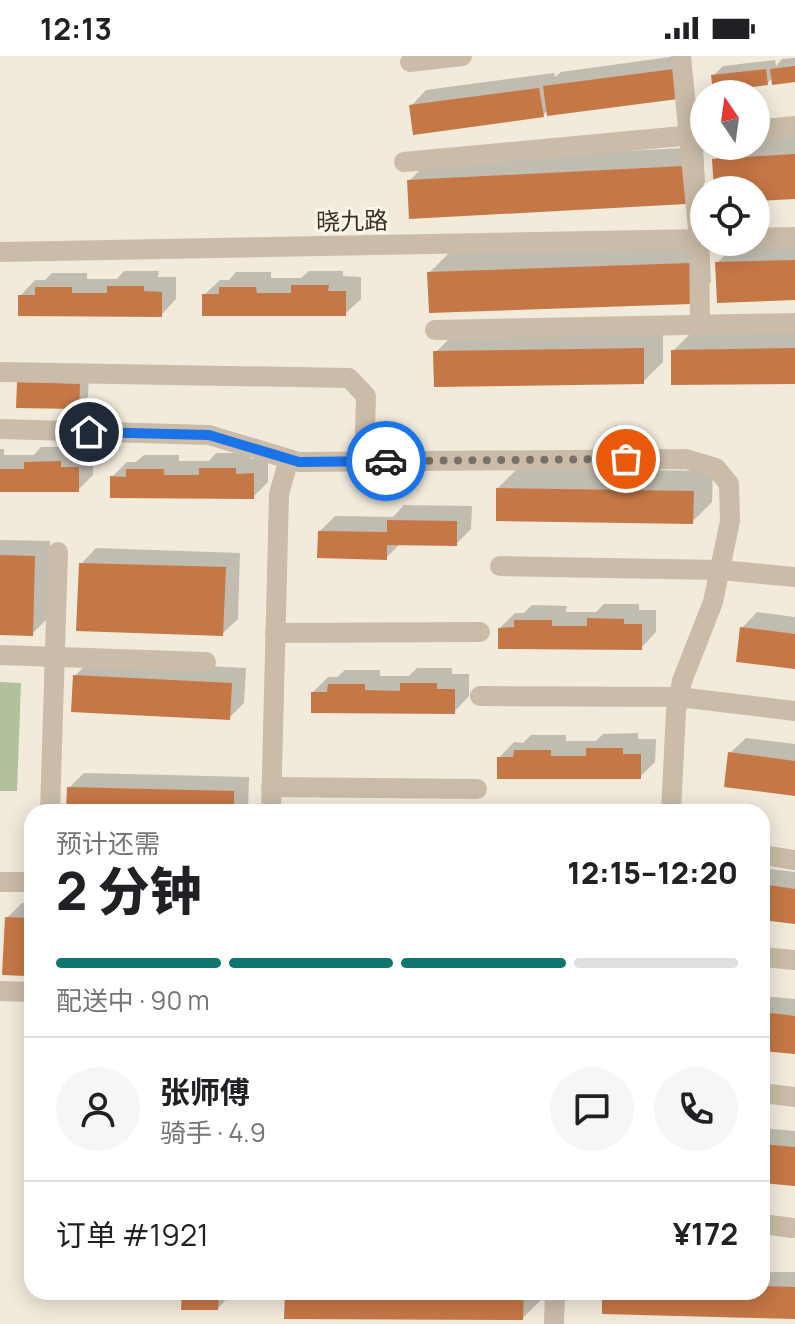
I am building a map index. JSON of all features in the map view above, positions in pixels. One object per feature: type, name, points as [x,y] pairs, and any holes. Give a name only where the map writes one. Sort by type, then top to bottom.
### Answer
[{"type":"street","points":[[410,62],[462,56]]},
{"type":"street","points":[[681,56],[690,103]]},
{"type":"street","points":[[770,129],[795,126]]},
{"type":"street","points":[[404,162],[690,136]]},
{"type":"street","points":[[770,238],[795,237]]},
{"type":"street","name":"晓九路","points":[[0,252],[690,239]]},
{"type":"street","points":[[700,323],[701,256]]},
{"type":"street","points":[[435,330],[795,323]]},
{"type":"street","points":[[0,372],[349,378],[366,396],[364,461]]},
{"type":"street","points":[[0,429],[209,435],[299,462],[686,459],[716,468],[729,484],[730,521],[713,602],[682,681],[672,804]]},
{"type":"street","points":[[271,804],[279,494],[289,459]]},
{"type":"street","points":[[50,804],[58,552]]},
{"type":"street","points":[[500,566],[720,570],[795,577]]},
{"type":"street","points":[[275,633],[480,632]]},
{"type":"street","points":[[0,655],[206,662]]},
{"type":"street","points":[[480,696],[679,697],[795,711]]},
{"type":"street","points":[[271,787],[477,789]]},
{"type":"street","points":[[770,856],[795,860]]},
{"type":"street","points":[[0,882],[24,882]]},
{"type":"street","points":[[770,958],[795,960]]},
{"type":"street","points":[[0,991],[24,992]]},
{"type":"street","points":[[770,1094],[795,1097]]},
{"type":"street","points":[[770,1225],[793,1228]]},
{"type":"street","points":[[554,1324],[555,1300]]},
{"type":"green space","points":[[0,682],[21,683],[17,791],[0,791]]},
{"type":"building","points":[[795,66],[795,82],[772,85],[770,69]]},
{"type":"building","points":[[674,69],[678,99],[547,116],[543,86]]},
{"type":"building","points":[[766,69],[767,80],[712,80],[711,75]]},
{"type":"building","points":[[539,88],[544,117],[413,135],[409,105]]},
{"type":"building","points":[[795,154],[795,199],[770,200],[770,176],[713,176],[712,160],[770,160],[770,156]]},
{"type":"building","points":[[684,166],[686,204],[409,219],[407,180]]},
{"type":"building","points":[[795,260],[795,300],[717,303],[715,262]]},
{"type":"building","points":[[690,263],[691,304],[429,313],[427,272]]},
{"type":"building","points":[[291,285],[329,285],[328,291],[346,291],[346,316],[202,316],[202,294],[219,294],[219,287],[256,287],[257,293],[291,293]]},
{"type":"building","points":[[107,286],[144,286],[144,291],[162,292],[162,317],[18,316],[18,295],[35,295],[35,287],[72,287],[72,293],[107,293]]},
{"type":"building","points":[[644,348],[644,384],[434,387],[433,351]]},
{"type":"building","points":[[795,348],[795,384],[671,385],[671,350]]},
{"type":"building","points":[[17,382],[80,384],[79,409],[16,408]]},
{"type":"building","points":[[61,461],[61,467],[79,467],[79,492],[0,492],[0,469],[24,469],[24,462]]},
{"type":"building","points":[[199,468],[236,468],[236,474],[254,473],[254,499],[110,498],[110,476],[126,477],[126,469],[164,469],[164,475],[199,475]]},
{"type":"building","points":[[496,488],[694,491],[693,524],[496,521]]},
{"type":"building","points":[[387,520],[457,521],[457,546],[387,545],[387,560],[317,558],[318,531],[387,532]]},
{"type":"building","points":[[0,555],[35,556],[33,636],[0,635]]},
{"type":"building","points":[[79,563],[226,567],[223,636],[76,631]]},
{"type":"building","points":[[587,618],[624,619],[624,624],[642,624],[642,650],[498,649],[498,628],[514,627],[514,620],[552,620],[552,626],[587,626]]},
{"type":"building","points":[[740,627],[795,634],[795,669],[736,662]]},
{"type":"building","points":[[73,675],[232,683],[230,720],[71,712]]},
{"type":"building","points":[[400,683],[437,683],[437,689],[455,689],[455,714],[311,713],[311,692],[327,692],[328,684],[365,684],[365,690],[400,691]]},
{"type":"building","points":[[586,748],[623,748],[623,754],[641,754],[641,779],[497,779],[497,757],[513,757],[514,750],[551,750],[551,756],[586,756]]},
{"type":"building","points":[[728,752],[795,761],[795,796],[724,787]]},
{"type":"building","points":[[67,787],[234,791],[234,804],[66,804]]},
{"type":"building","points":[[770,885],[795,889],[795,924],[770,921]]},
{"type":"building","points":[[5,917],[24,918],[24,976],[2,975]]},
{"type":"building","points":[[770,1013],[795,1016],[795,1054],[770,1052]]},
{"type":"building","points":[[770,1145],[795,1147],[795,1186],[770,1184]]},
{"type":"building","points":[[770,1286],[795,1287],[795,1319],[602,1314],[602,1300],[770,1300]]},
{"type":"building","points":[[182,1300],[219,1300],[218,1310],[181,1310]]},
{"type":"building","points":[[285,1300],[524,1300],[523,1320],[284,1319]]},
{"type":"way so far","points":[[386,461],[626,459]]},
{"type":"route","points":[[89,432],[209,435],[299,462],[386,461]]}]
